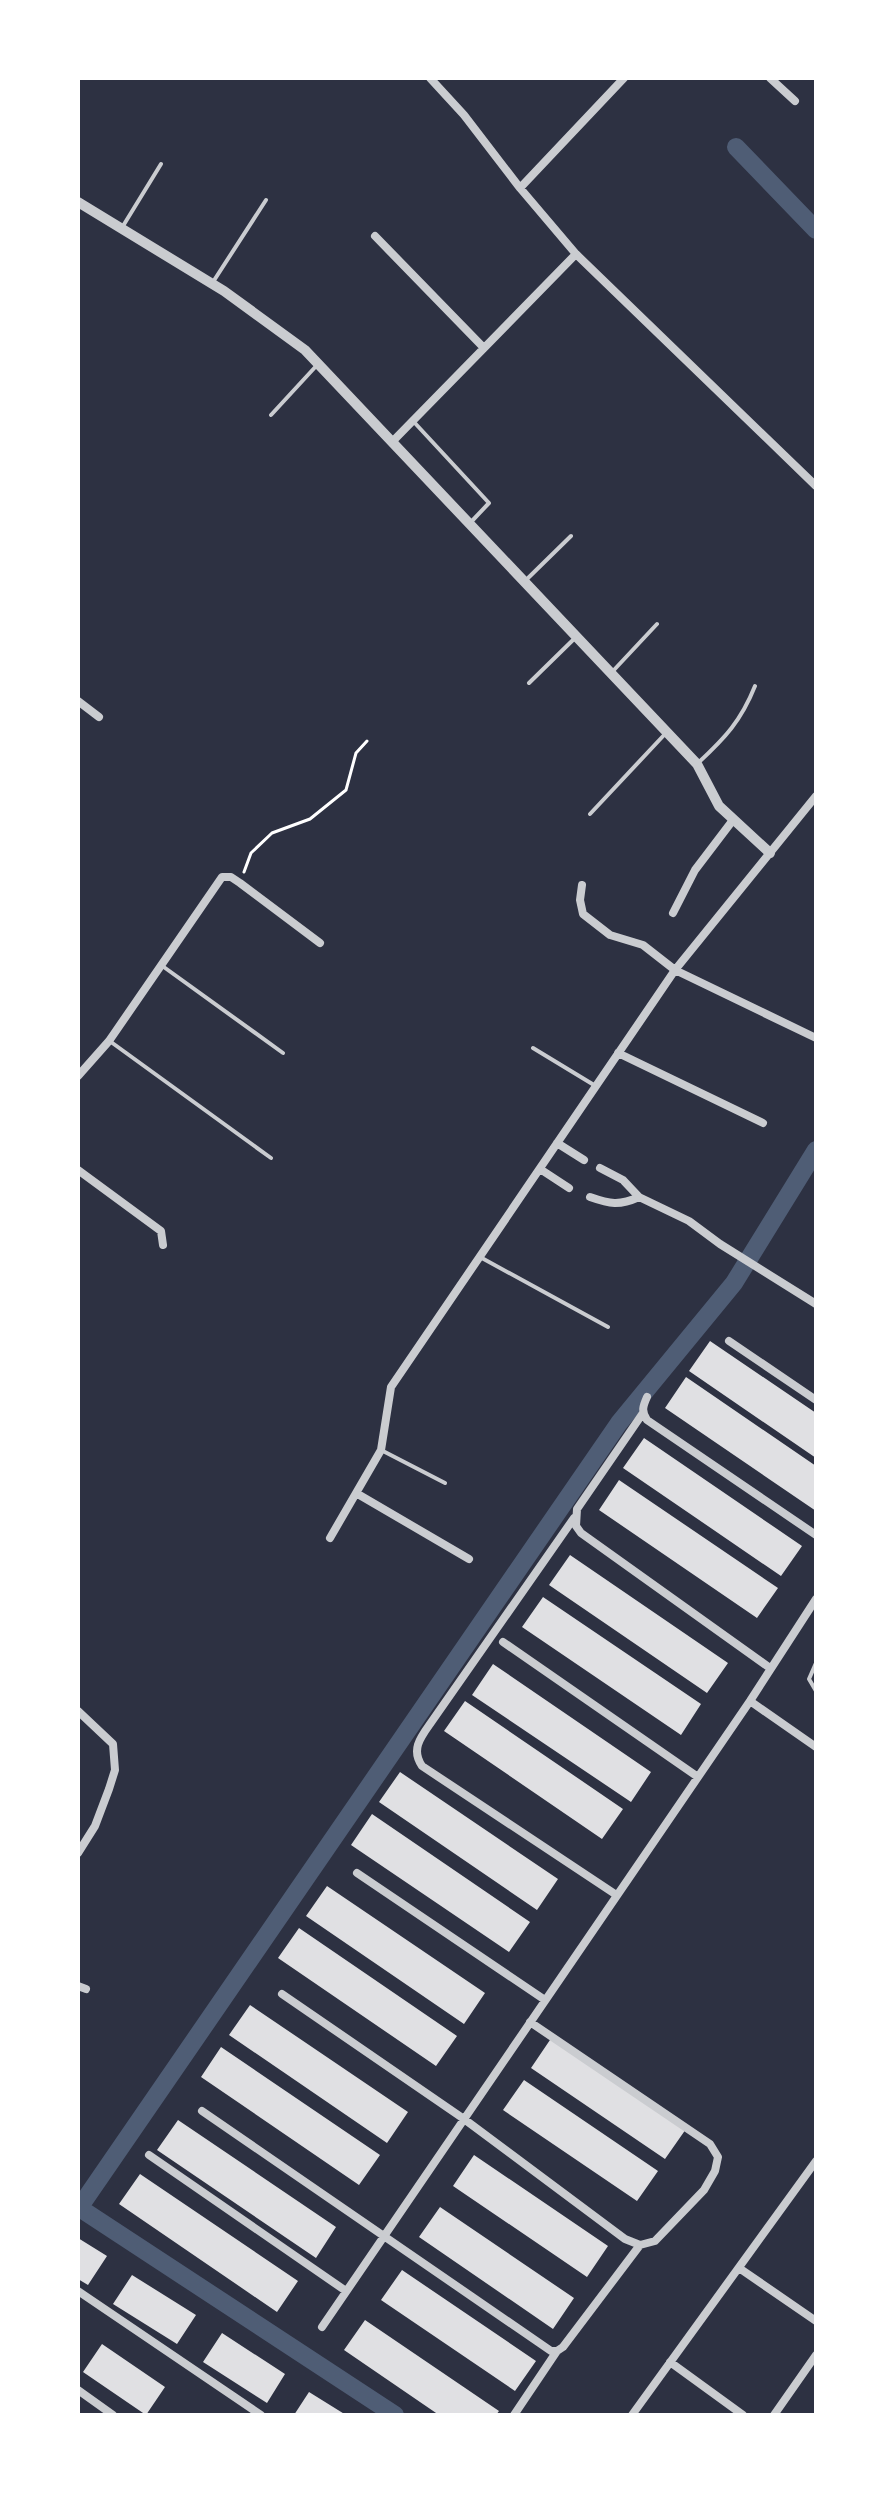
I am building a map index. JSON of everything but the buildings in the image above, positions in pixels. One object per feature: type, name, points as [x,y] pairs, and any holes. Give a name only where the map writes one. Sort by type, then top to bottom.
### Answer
[{"type":"street","points":[[520,188],[624,78]]},
{"type":"street","points":[[770,78],[795,101]]},
{"type":"street","points":[[434,79],[576,254],[816,486]]},
{"type":"street","points":[[78,202],[212,284],[305,350],[697,764],[719,806],[770,853]]},
{"type":"street","points":[[375,236],[483,347]]},
{"type":"street","points":[[393,441],[576,254]]},
{"type":"street","points":[[78,701],[99,717]]},
{"type":"street","points":[[330,1538],[381,1450],[391,1387],[675,970],[816,796]]},
{"type":"street","points":[[673,913],[695,870],[733,820]]},
{"type":"street","points":[[78,1076],[109,1041],[222,877],[231,877],[240,883],[320,943]]},
{"type":"street","points":[[582,885],[580,900],[583,914],[610,935],[643,945],[675,970],[816,1038]]},
{"type":"street","points":[[618,1053],[763,1123]]},
{"type":"street","points":[[557,1143],[584,1160]]},
{"type":"street","points":[[600,1168],[623,1180],[639,1197],[689,1221],[816,1304]]},
{"type":"street","points":[[540,1169],[569,1188]]},
{"type":"street","points":[[78,1170],[161,1231],[163,1245]]},
{"type":"street","points":[[590,1197],[612,1205],[639,1197]]},
{"type":"street","points":[[729,1341],[816,1400]]},
{"type":"street","points":[[647,1397],[643,1406],[647,1420],[816,1535]]},
{"type":"street","points":[[615,1894],[422,1766],[416,1750],[430,1724],[574,1518],[577,1509],[643,1413]]},
{"type":"street","points":[[356,1493],[469,1559]]},
{"type":"street","points":[[574,1518],[581,1533],[770,1668]]},
{"type":"street","points":[[322,2327],[615,1894],[750,1701],[816,1599]]},
{"type":"street","points":[[503,1642],[698,1777]]},
{"type":"street","points":[[750,1701],[816,1747]]},
{"type":"street","points":[[78,1711],[113,1744],[115,1770],[95,1826],[78,1853]]},
{"type":"street","points":[[357,1873],[545,2000]]},
{"type":"street","points":[[282,1994],[464,2119],[625,2239],[640,2245],[655,2241],[704,2190],[715,2171],[718,2157],[710,2144],[690,2129],[530,2022]]},
{"type":"street","points":[[202,2111],[551,2351],[557,2351]]},
{"type":"street","points":[[149,2155],[346,2291]]},
{"type":"street","points":[[632,2415],[816,2161]]},
{"type":"street","points":[[514,2415],[557,2351],[640,2245]]},
{"type":"street","points":[[739,2268],[816,2321]]},
{"type":"street","points":[[78,2291],[261,2415]]},
{"type":"street","points":[[774,2415],[816,2355]]},
{"type":"street","points":[[670,2362],[743,2415]]},
{"type":"street","points":[[78,2390],[113,2415]]},
{"type":"lane","points":[[121,229],[161,164]]},
{"type":"lane","points":[[212,284],[266,200]]},
{"type":"lane","points":[[271,415],[319,364]]},
{"type":"lane","points":[[413,421],[489,503],[470,523]]},
{"type":"lane","points":[[525,581],[571,536]]},
{"type":"lane","points":[[611,673],[657,624]]},
{"type":"lane","points":[[529,683],[577,636]]},
{"type":"lane","points":[[697,764],[727,737],[745,711],[755,686]]},
{"type":"lane","points":[[590,814],[667,732]]},
{"type":"lane","points":[[160,964],[283,1053]]},
{"type":"lane","points":[[109,1041],[271,1158]]},
{"type":"lane","points":[[533,1048],[596,1086]]},
{"type":"lane","points":[[480,1257],[608,1327]]},
{"type":"lane","points":[[381,1450],[445,1483]]},
{"type":"lane","points":[[816,1663],[809,1679],[816,1691]]},
{"type":"path","points":[[240,883],[251,853],[272,833],[310,819],[346,790],[356,753],[367,741]]},
{"type":"waterway","points":[[736,147],[816,230]]},
{"type":"waterway","points":[[79,2208],[619,1423],[734,1283],[816,1150]]},
{"type":"waterway","points":[[78,2207],[395,2415]]}]
